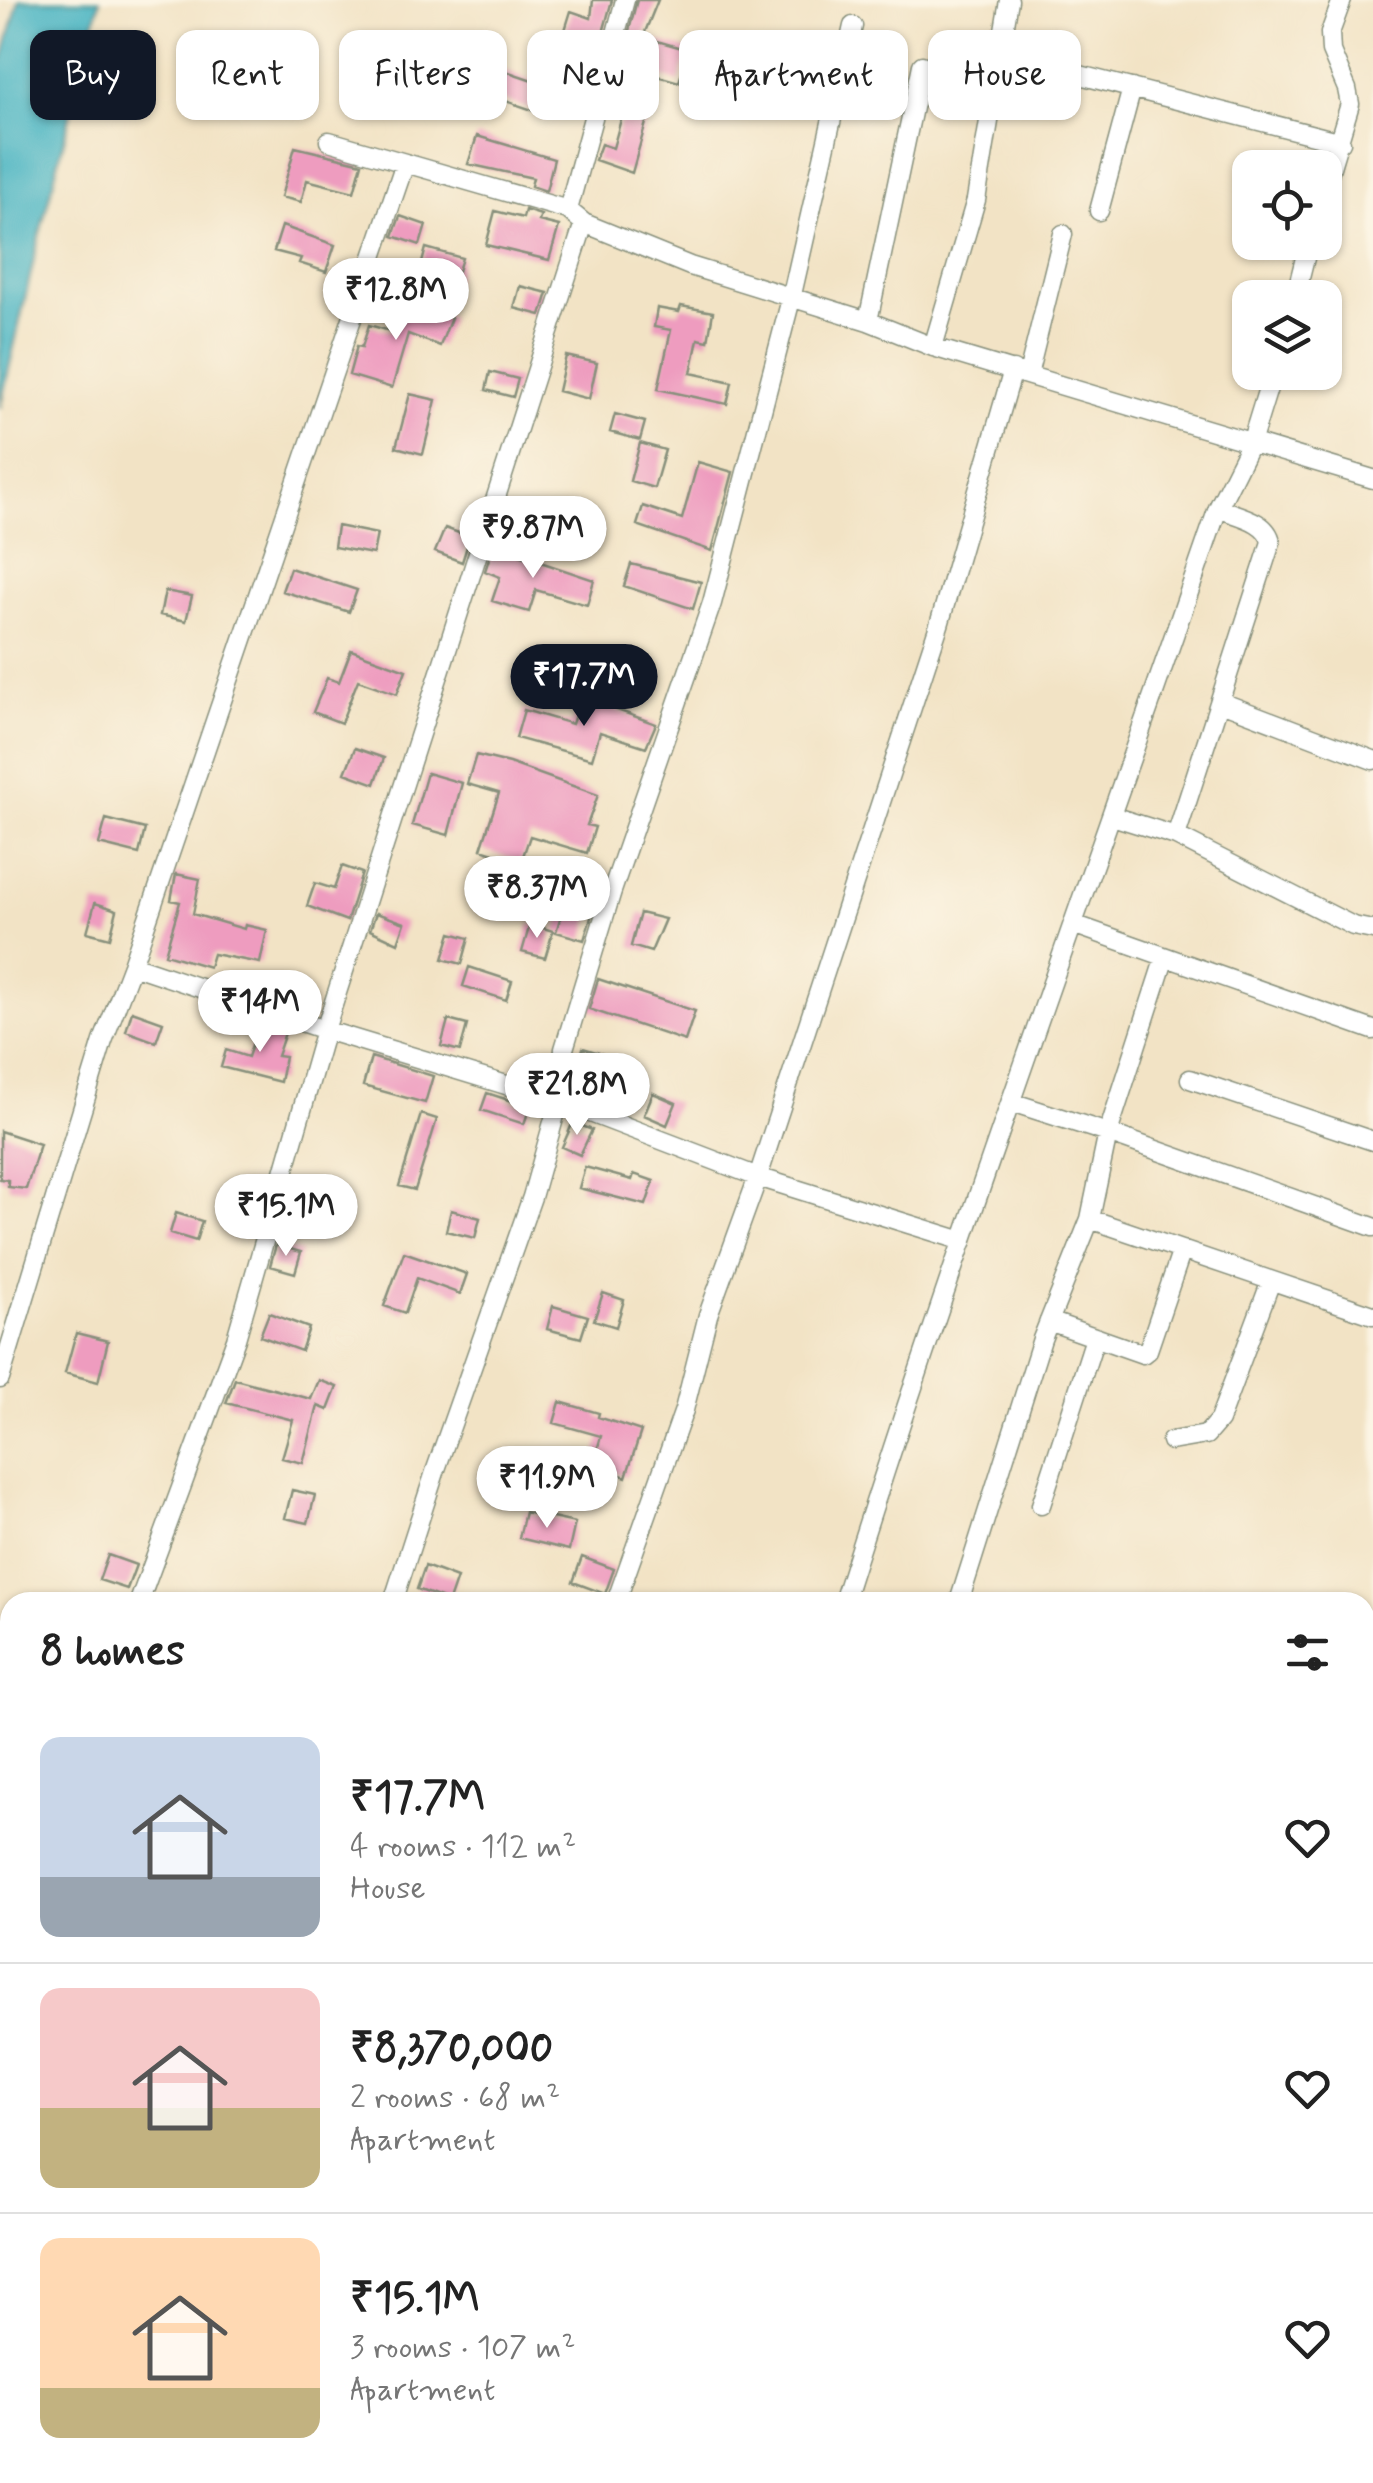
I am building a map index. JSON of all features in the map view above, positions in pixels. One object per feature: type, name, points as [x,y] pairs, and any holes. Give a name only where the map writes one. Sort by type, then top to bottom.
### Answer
[{"type":"street","points":[[568,210],[625,0]]},
{"type":"street","points":[[1002,30],[1007,0]]},
{"type":"street","points":[[1337,150],[1350,104],[1331,52],[1330,33],[1342,0]]},
{"type":"street","points":[[396,1592],[532,1197],[559,1101],[564,1049],[612,891],[712,603],[791,299],[853,26]]},
{"type":"street","points":[[868,321],[922,65]]},
{"type":"street","points":[[1081,75],[1340,142]]},
{"type":"street","points":[[1099,211],[1132,88]]},
{"type":"street","points":[[933,347],[976,200],[988,120]]},
{"type":"street","points":[[329,142],[568,210],[584,224],[690,266],[868,321],[933,347],[1373,479]]},
{"type":"street","points":[[0,1379],[104,1041],[405,163]]},
{"type":"street","points":[[142,1592],[236,1339],[325,1030],[584,224]]},
{"type":"street","points":[[620,1592],[684,1410],[708,1315],[758,1177],[1063,234]]},
{"type":"street","points":[[846,1592],[963,1241],[1218,508],[1252,440],[1267,390]]},
{"type":"street","points":[[1176,836],[1271,542],[1262,525],[1218,508]]},
{"type":"street","points":[[1221,702],[1373,760]]},
{"type":"street","points":[[1112,816],[1176,836],[1353,926],[1373,930]]},
{"type":"street","points":[[1073,924],[1373,1030]]},
{"type":"street","points":[[962,1592],[1048,1321],[1090,1219],[1108,1132],[1164,957]]},
{"type":"street","points":[[132,965],[325,1030],[559,1101],[758,1177],[963,1241]]},
{"type":"street","points":[[1190,1079],[1373,1140]]},
{"type":"street","points":[[1011,1102],[1108,1132],[1373,1226]]},
{"type":"street","points":[[1090,1219],[1373,1315]]},
{"type":"street","points":[[1048,1321],[1138,1354],[1148,1350],[1182,1250]]},
{"type":"street","points":[[1171,1442],[1206,1435],[1219,1420],[1271,1281]]},
{"type":"street","points":[[1041,1505],[1095,1338]]},
{"type":"water","points":[[19,0],[100,0],[92,30],[30,30],[30,120],[69,120],[0,408],[0,68]]},
{"type":"building","points":[[593,0],[612,0],[604,30],[565,30],[571,11],[591,18]]},
{"type":"building","points":[[637,0],[658,0],[646,30],[629,30]]},
{"type":"building","points":[[659,42],[679,47],[679,82],[659,76]]},
{"type":"building","points":[[507,71],[527,78],[527,108],[507,101]]},
{"type":"building","points":[[621,120],[647,120],[632,173],[595,160],[601,144],[613,148]]},
{"type":"building","points":[[477,136],[554,159],[546,191],[531,186],[533,178],[468,164]]},
{"type":"building","points":[[295,147],[362,163],[354,192],[307,180],[301,202],[281,197]]},
{"type":"building","points":[[525,210],[541,215],[539,221],[559,226],[549,260],[486,245],[495,211],[523,218]]},
{"type":"building","points":[[400,216],[426,225],[420,245],[393,236]]},
{"type":"building","points":[[282,226],[335,245],[326,272],[299,263],[301,258],[274,251]]},
{"type":"building","points":[[426,248],[462,258],[454,284],[419,274]]},
{"type":"building","points":[[520,286],[548,293],[541,315],[514,308]]},
{"type":"building","points":[[402,299],[451,318],[440,346],[408,334],[392,388],[349,375],[357,346],[362,347],[369,325],[390,331]]},
{"type":"building","points":[[681,306],[713,312],[708,341],[698,339],[691,373],[732,382],[727,404],[658,389],[671,330],[654,327],[657,308],[679,312]]},
{"type":"building","points":[[566,356],[597,363],[589,399],[558,391]]},
{"type":"building","points":[[490,372],[518,379],[513,397],[486,390]]},
{"type":"building","points":[[410,394],[436,400],[423,454],[396,447]]},
{"type":"building","points":[[615,414],[645,422],[640,440],[610,432]]},
{"type":"building","points":[[640,443],[665,450],[654,488],[630,481]]},
{"type":"building","points":[[698,462],[733,472],[712,551],[637,525],[643,506],[682,519]]},
{"type":"building","points":[[337,526],[377,534],[373,554],[334,547]]},
{"type":"building","points":[[445,528],[470,537],[462,562],[435,552]]},
{"type":"building","points":[[493,546],[594,580],[587,605],[536,590],[529,612],[492,601],[500,577],[485,571]]},
{"type":"building","points":[[631,564],[701,582],[693,609],[624,586]]},
{"type":"building","points":[[290,568],[357,590],[349,612],[282,591]]},
{"type":"building","points":[[165,591],[192,596],[186,621],[160,615]]},
{"type":"building","points":[[351,650],[406,670],[397,694],[358,680],[341,723],[313,712],[327,678],[339,682]]},
{"type":"building","points":[[581,697],[656,724],[646,747],[600,732],[592,759],[516,738],[524,710],[572,724]]},
{"type":"building","points":[[355,748],[384,758],[375,784],[345,773]]},
{"type":"building","points":[[476,755],[598,795],[587,825],[595,827],[587,853],[530,836],[521,862],[481,849],[499,793],[467,784]]},
{"type":"building","points":[[427,773],[462,783],[448,835],[412,825]]},
{"type":"building","points":[[106,819],[145,829],[139,854],[99,844]]},
{"type":"building","points":[[342,866],[362,873],[347,921],[307,906],[315,883],[334,889]]},
{"type":"building","points":[[176,874],[200,879],[193,914],[244,929],[245,925],[267,930],[260,963],[213,954],[209,967],[165,954],[180,902],[171,900]]},
{"type":"building","points":[[95,903],[117,910],[110,938],[87,932]]},
{"type":"building","points":[[564,906],[592,914],[584,940],[556,932]]},
{"type":"building","points":[[376,913],[405,923],[398,943],[370,930]]},
{"type":"building","points":[[640,913],[665,919],[651,952],[631,946]]},
{"type":"building","points":[[530,924],[553,931],[545,958],[522,952]]},
{"type":"building","points":[[451,933],[469,938],[462,964],[443,959]]},
{"type":"building","points":[[469,967],[512,981],[506,1000],[463,986]]},
{"type":"building","points":[[598,979],[695,1011],[685,1041],[589,1009]]},
{"type":"building","points":[[132,1011],[163,1022],[156,1042],[126,1031]]},
{"type":"building","points":[[448,1020],[467,1025],[460,1051],[441,1046]]},
{"type":"building","points":[[260,1021],[286,1030],[277,1056],[285,1057],[280,1082],[221,1067],[226,1050],[248,1057]]},
{"type":"building","points":[[583,1048],[603,1054],[590,1093],[573,1088]]},
{"type":"building","points":[[371,1057],[433,1076],[425,1103],[363,1086]]},
{"type":"building","points":[[487,1093],[530,1107],[524,1124],[481,1110]]},
{"type":"building","points":[[653,1093],[676,1103],[667,1125],[644,1115]]},
{"type":"building","points":[[421,1114],[437,1119],[415,1190],[399,1186]]},
{"type":"building","points":[[573,1122],[592,1130],[580,1155],[562,1147]]},
{"type":"building","points":[[0,1131],[40,1144],[26,1189],[8,1187],[8,1180],[0,1179]]},
{"type":"building","points":[[585,1167],[632,1180],[634,1174],[654,1181],[646,1205],[579,1188]]},
{"type":"building","points":[[451,1210],[480,1218],[475,1238],[446,1231]]},
{"type":"building","points":[[176,1213],[202,1221],[196,1241],[170,1233]]},
{"type":"building","points":[[276,1245],[301,1252],[295,1273],[270,1266]]},
{"type":"building","points":[[404,1252],[467,1274],[460,1294],[417,1278],[405,1313],[384,1306]]},
{"type":"building","points":[[603,1293],[624,1300],[616,1327],[594,1320]]},
{"type":"building","points":[[553,1306],[588,1316],[581,1338],[547,1329]]},
{"type":"building","points":[[269,1313],[309,1328],[301,1351],[260,1336]]},
{"type":"building","points":[[76,1333],[108,1341],[98,1382],[65,1373]]},
{"type":"building","points":[[235,1379],[311,1399],[319,1380],[337,1387],[328,1410],[318,1406],[303,1463],[282,1458],[293,1420],[226,1403]]},
{"type":"building","points":[[560,1402],[641,1431],[626,1477],[593,1465],[601,1436],[554,1423]]},
{"type":"building","points":[[292,1490],[315,1495],[308,1523],[285,1518]]},
{"type":"building","points":[[525,1512],[575,1523],[569,1550],[519,1538]]},
{"type":"building","points":[[108,1555],[136,1565],[127,1589],[99,1580]]},
{"type":"building","points":[[582,1557],[614,1569],[606,1592],[573,1582]]},
{"type":"building","points":[[425,1566],[457,1578],[452,1592],[417,1589]]}]
